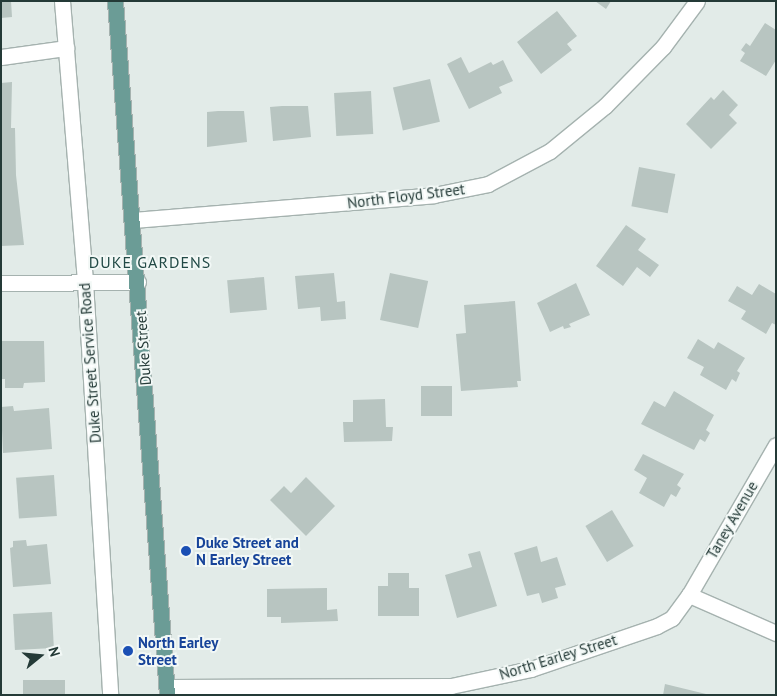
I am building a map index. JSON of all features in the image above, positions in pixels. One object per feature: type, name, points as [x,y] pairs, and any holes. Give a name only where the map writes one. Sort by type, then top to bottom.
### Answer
[{"type":"main road","name":"Duke Street","points":[[116,1],[167,691]]},
{"type":"street","name":"Duke Street Service Road","points":[[62,1],[85,282],[110,695]]},
{"type":"street","name":"North Floyd Street","points":[[133,220],[434,195],[488,184],[550,151],[606,106],[658,53],[697,1]]},
{"type":"street","points":[[1,56],[66,48]]},
{"type":"street","points":[[1,283],[138,282]]},
{"type":"street","name":"Taney Avenue","points":[[689,595],[776,445]]},
{"type":"street","points":[[689,595],[776,633]]},
{"type":"street","name":"North Earley Street","points":[[167,691],[451,686],[531,668],[657,626],[672,618],[689,595]]},
{"type":"building","points":[[1,1],[11,1],[12,17],[1,18]]},
{"type":"building","points":[[595,1],[611,1],[606,9]]},
{"type":"building","points":[[557,11],[577,36],[567,44],[572,50],[541,74],[517,42]]},
{"type":"building","points":[[765,23],[776,30],[776,60],[766,76],[740,61],[745,53],[741,50],[746,43],[750,46]]},
{"type":"building","points":[[461,57],[469,73],[491,62],[493,65],[503,60],[513,81],[499,87],[502,93],[469,109],[447,64]]},
{"type":"building","points":[[430,79],[440,122],[403,130],[393,88]]},
{"type":"building","points":[[12,82],[11,128],[15,128],[16,175],[24,245],[1,246],[1,83]]},
{"type":"building","points":[[723,90],[738,105],[729,115],[737,123],[711,149],[686,124],[711,97],[714,100]]},
{"type":"building","points":[[371,91],[373,134],[336,136],[334,93]]},
{"type":"building","points":[[308,106],[311,137],[273,141],[270,107]]},
{"type":"building","points":[[244,111],[247,142],[207,147],[207,112]]},
{"type":"building","points":[[639,167],[675,174],[668,213],[631,206]]},
{"type":"building","points":[[626,225],[646,239],[638,250],[659,265],[650,277],[637,267],[623,286],[596,266]]},
{"type":"building","points":[[334,273],[337,302],[345,301],[346,319],[321,321],[320,307],[298,309],[295,276]]},
{"type":"building","points":[[390,273],[428,281],[418,328],[380,320]]},
{"type":"building","points":[[264,277],[267,310],[230,313],[227,280]]},
{"type":"building","points":[[576,283],[590,315],[569,324],[571,327],[564,329],[563,326],[550,332],[537,303]]},
{"type":"building","points":[[759,284],[776,294],[776,325],[772,323],[766,334],[741,319],[746,311],[728,301],[737,286],[752,295]]},
{"type":"building","points":[[515,301],[521,381],[517,381],[518,387],[461,391],[456,334],[466,333],[464,305]]},
{"type":"building","points":[[698,339],[714,349],[718,342],[745,358],[737,371],[740,373],[736,382],[732,379],[726,390],[700,375],[704,367],[687,358]]},
{"type":"building","points":[[1,341],[44,341],[45,382],[24,383],[23,388],[5,388],[5,379],[1,379]]},
{"type":"building","points":[[421,386],[452,386],[452,416],[421,416]]},
{"type":"building","points":[[674,391],[714,415],[706,430],[710,433],[705,442],[700,439],[694,450],[641,424],[654,401],[665,407]]},
{"type":"building","points":[[385,399],[386,427],[393,427],[392,441],[344,442],[343,422],[353,422],[353,400]]},
{"type":"building","points":[[13,406],[14,411],[49,408],[52,449],[3,453],[1,407]]},
{"type":"building","points":[[643,454],[684,474],[677,485],[681,488],[676,497],[671,494],[664,507],[639,493],[647,478],[634,470]]},
{"type":"building","points":[[54,475],[57,516],[19,519],[16,478]]},
{"type":"building","points":[[306,477],[335,506],[306,536],[270,500],[284,486],[291,493]]},
{"type":"building","points":[[612,510],[634,546],[607,562],[585,526]]},
{"type":"building","points":[[26,540],[27,546],[47,544],[51,584],[13,587],[10,548],[13,547],[13,541]]},
{"type":"building","points":[[537,546],[541,562],[557,557],[566,585],[555,588],[558,598],[542,603],[539,593],[527,596],[514,553]]},
{"type":"building","points":[[480,551],[497,606],[457,618],[445,575],[472,567],[468,554]]},
{"type":"building","points":[[388,573],[409,573],[409,588],[419,588],[419,616],[378,616],[378,586],[388,586]]},
{"type":"building","points":[[327,588],[327,610],[337,609],[338,621],[281,623],[281,617],[267,617],[267,589]]},
{"type":"building","points":[[52,612],[54,648],[15,650],[13,614]]},
{"type":"building","points":[[23,680],[65,680],[65,695],[23,695]]},
{"type":"building","points":[[665,684],[706,694],[706,695],[663,695]]},
{"type":"place","name":"Duke Street and N Earley Street","points":[[186,551]]},
{"type":"place","name":"North Earley Street","points":[[128,651]]},
{"type":"district","name":"DUKE GARDENS","points":[[150,262]]}]
